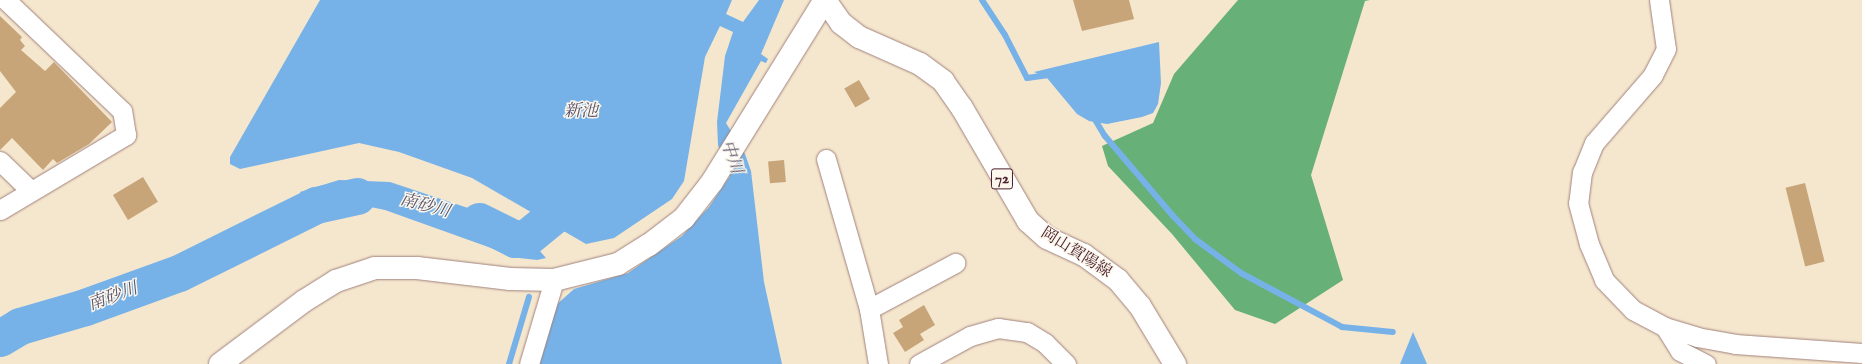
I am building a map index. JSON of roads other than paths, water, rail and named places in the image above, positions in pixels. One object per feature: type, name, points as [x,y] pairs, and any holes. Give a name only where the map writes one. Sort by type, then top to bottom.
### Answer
[{"type":"street","points":[[0,210],[126,135],[122,112],[6,0]]},
{"type":"street","points":[[220,364],[304,301],[336,281],[375,268],[417,268],[510,279],[554,280],[618,264],[649,245],[684,218],[738,141],[825,0]]},
{"type":"street","name":"岡山賀陽線","points":[[825,0],[841,23],[859,38],[920,64],[943,81],[962,108],[1028,221],[1047,238],[1084,255],[1118,280],[1140,306],[1175,364]]},
{"type":"street","points":[[1659,0],[1666,49],[1653,75],[1594,143],[1582,172],[1578,203],[1589,244],[1604,280],[1633,310],[1665,327],[1735,344],[1862,353]]},
{"type":"street","points":[[826,159],[869,309],[878,364]]},
{"type":"street","points":[[0,161],[32,191]]},
{"type":"street","points":[[869,309],[955,263]]},
{"type":"street","points":[[529,364],[554,280]]},
{"type":"street","points":[[1665,327],[1680,352],[1706,364]]},
{"type":"street","points":[[919,364],[970,336],[998,328],[1027,332],[1045,343],[1066,364]]},
{"type":"water","name":"新池","points":[[320,0],[732,0],[726,14],[743,22],[759,0],[784,0],[761,54],[768,59],[766,63],[761,61],[726,123],[745,154],[751,171],[764,282],[782,364],[539,364],[555,306],[574,289],[628,273],[682,236],[709,207],[730,176],[718,145],[717,122],[725,56],[733,32],[720,26],[705,57],[684,181],[672,199],[614,238],[586,244],[472,178],[399,152],[359,143],[240,169],[230,164],[230,157]]},
{"type":"water","points":[[1159,42],[1161,83],[1158,104],[1153,113],[1142,117],[1107,124],[1089,121],[1077,114],[1047,78],[1034,72]]},
{"type":"water","points":[[339,180],[390,182],[468,208],[532,242],[546,258],[537,260],[519,258],[385,210],[361,205],[339,209],[315,224],[300,192]]},
{"type":"water","points":[[1413,332],[1427,364],[1400,364]]},
{"type":"waterway","points":[[982,0],[1005,35],[1027,78],[1049,75]]},
{"type":"waterway","points":[[1094,118],[1105,136],[1173,216],[1195,239],[1241,273],[1342,327],[1393,332]]},
{"type":"waterway","name":"南砂川","points":[[479,221],[515,239],[526,238],[553,216],[578,180]]},
{"type":"waterway","name":"南砂川","points":[[0,338],[20,326],[85,307],[179,273],[316,205],[357,196]]},
{"type":"waterway","points":[[509,364],[529,297]]},
{"type":"water label","name":"中川","points":[[731,157]]}]
